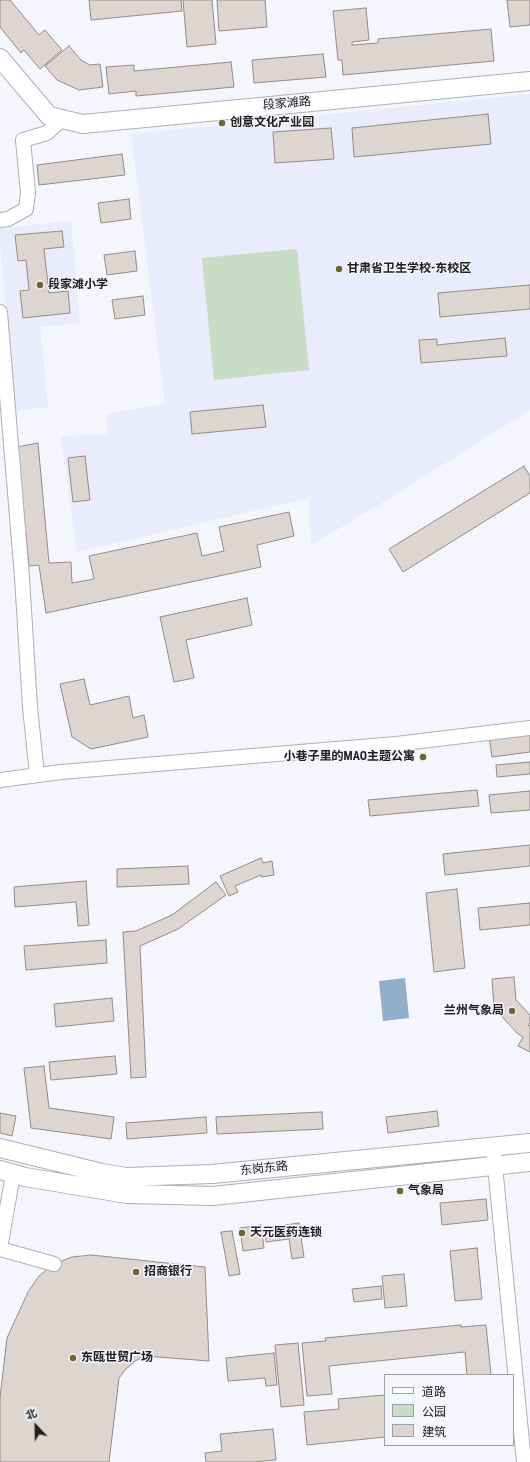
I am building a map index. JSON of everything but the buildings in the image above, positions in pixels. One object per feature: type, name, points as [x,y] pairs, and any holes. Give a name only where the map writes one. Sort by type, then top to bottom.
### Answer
[{"type":"main road","name":"段家滩路","points":[[0,58],[49,116],[83,124],[530,81]]},
{"type":"main road","name":"东岗东路","points":[[0,1148],[102,1173],[126,1177],[212,1174],[530,1143]]},
{"type":"main road","name":"东岗东路","points":[[7,1172],[127,1194],[213,1196],[458,1168],[530,1162]]},
{"type":"street","points":[[0,220],[8,218],[26,209],[28,193],[23,140],[48,133],[62,119]]},
{"type":"street","points":[[0,312],[30,707],[37,775]]},
{"type":"street","points":[[0,780],[37,775],[190,761],[396,744],[530,728]]},
{"type":"street","points":[[493,1147],[524,1462]]},
{"type":"street","points":[[7,1172],[0,1249],[54,1264]]},
{"type":"shaded area","name":"甘肃省卫生学校-东校区","points":[[530,94],[530,410],[372,509],[311,545],[309,498],[77,552],[61,436],[108,434],[106,414],[165,404],[131,134]]},
{"type":"shaded area","name":"段家滩小学","points":[[71,221],[80,323],[40,327],[48,407],[16,411],[0,246],[0,228]]},
{"type":"green space","points":[[297,249],[309,370],[214,380],[202,258]]},
{"type":"water","points":[[405,978],[409,1018],[383,1021],[379,981]]},
{"type":"place","name":"创意文化产业园","points":[[222,123]]},
{"type":"place","name":"甘肃省卫生学校-东校区","points":[[339,269]]},
{"type":"place","name":"段家滩小学","points":[[40,285]]},
{"type":"place","name":"小巷子里的MAO主题公寓","points":[[423,757]]},
{"type":"place","name":"兰州气象局","points":[[512,1011]]},
{"type":"place","name":"气象局","points":[[400,1191]]},
{"type":"place","name":"天元医药连锁","points":[[242,1233]]},
{"type":"place","name":"招商银行","points":[[136,1272]]},
{"type":"place","name":"东瓯世贸广场","points":[[73,1358]]}]
